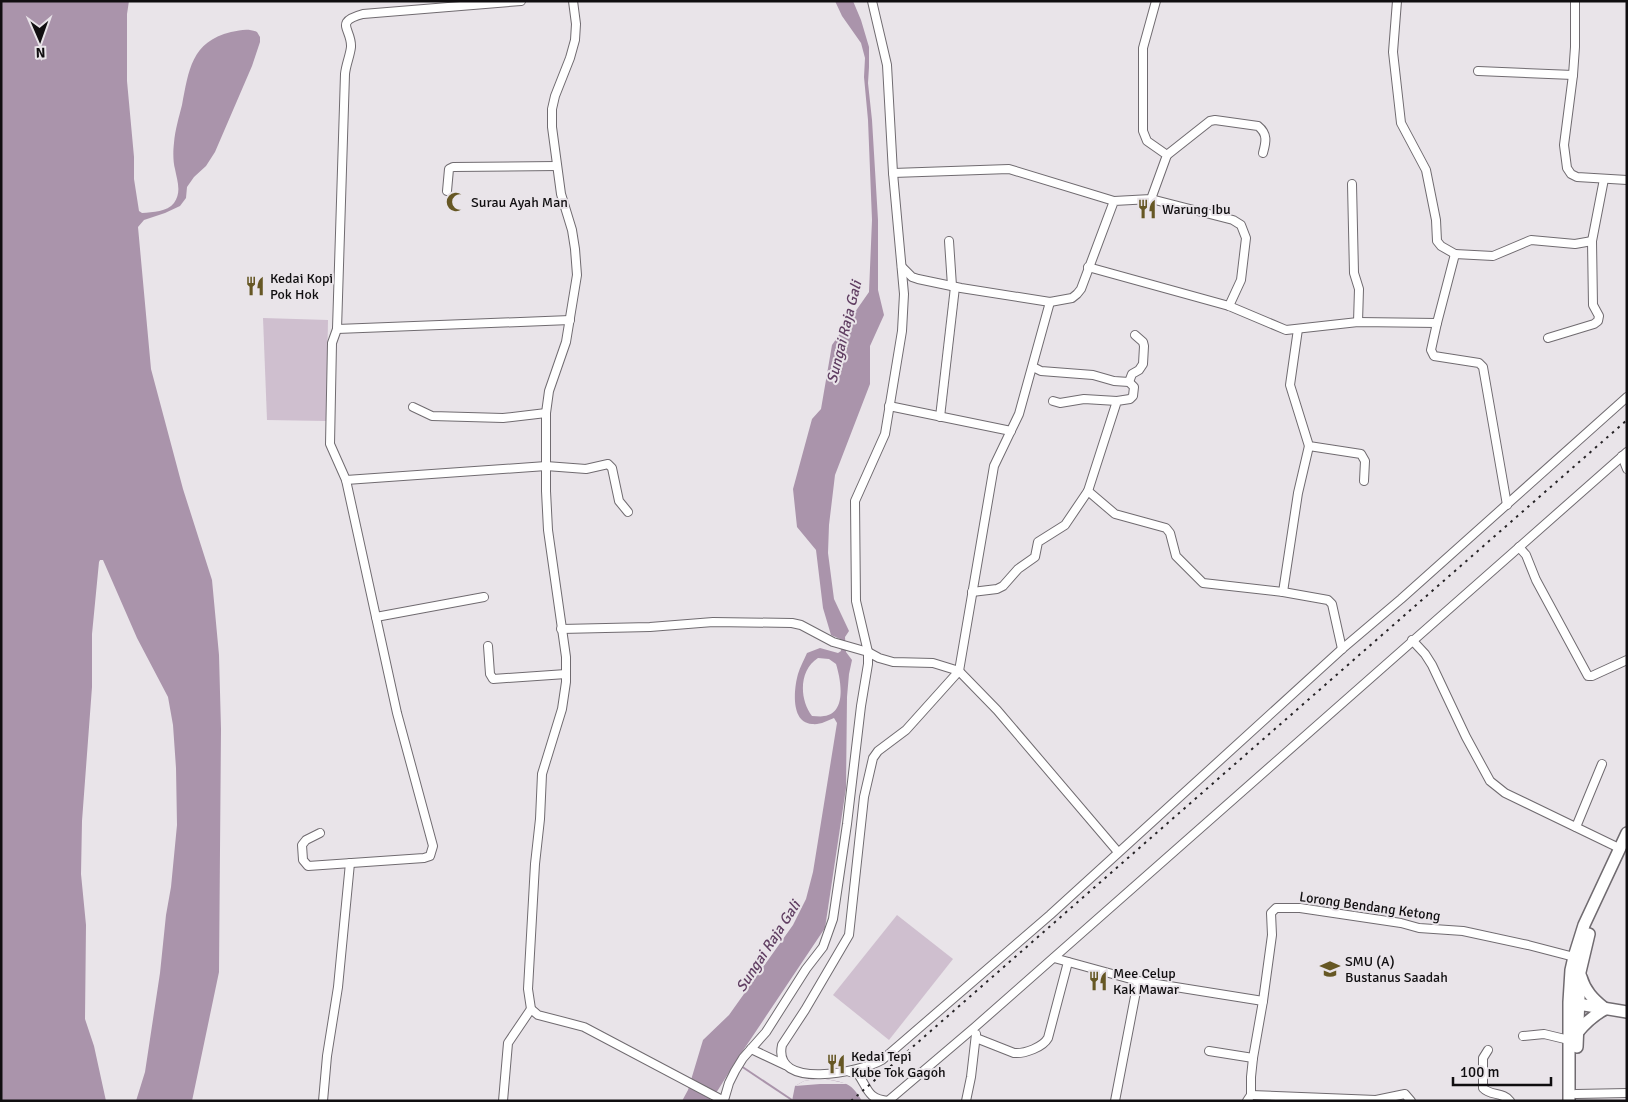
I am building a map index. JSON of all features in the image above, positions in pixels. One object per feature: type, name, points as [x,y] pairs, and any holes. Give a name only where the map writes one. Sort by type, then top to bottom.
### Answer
[{"type":"main road","points":[[1574,1098],[1574,1003],[1571,970],[1578,958],[1601,889],[1627,833]]},
{"type":"main road","points":[[1578,958],[1584,987],[1593,999],[1605,1009]]},
{"type":"main road","points":[[1574,1003],[1580,972]]},
{"type":"main road","points":[[1574,1003],[1627,1012]]},
{"type":"main road","points":[[1573,1037],[1590,1019],[1605,1009]]},
{"type":"street","points":[[320,833],[303,843],[303,860],[306,865],[424,858],[430,856],[433,846],[397,713],[346,480],[330,444],[332,344],[337,329],[345,74],[351,48],[346,23],[352,17],[363,14],[459,4],[521,1]]},
{"type":"street","points":[[573,1],[576,24],[575,40],[555,96],[552,109],[552,128],[561,194],[576,250],[577,275],[566,342],[549,391],[546,413],[548,530],[566,657],[566,674],[562,709],[542,774],[528,989],[531,1009],[538,1015],[584,1028],[723,1100],[735,1071],[766,1032],[806,969],[823,947],[829,934],[833,919],[847,824],[868,664],[868,652],[856,603],[855,503],[884,436],[902,331],[904,296],[886,64],[872,1]]},
{"type":"street","points":[[1156,1],[1143,46],[1143,131],[1146,141],[1167,155]]},
{"type":"street","points":[[1397,1],[1393,52],[1401,121],[1426,170],[1436,220],[1437,241],[1444,248],[1456,254],[1493,256],[1533,240],[1575,244],[1592,241]]},
{"type":"street","points":[[1575,1],[1573,75],[1564,145],[1567,168],[1575,177],[1627,180]]},
{"type":"street","points":[[1478,72],[1573,75]]},
{"type":"street","points":[[1151,199],[1167,155],[1205,124],[1215,120],[1258,126],[1266,136],[1263,153]]},
{"type":"street","points":[[447,191],[447,173],[453,167],[557,166]]},
{"type":"street","points":[[893,172],[1008,169],[1114,201],[1151,199],[1233,220],[1241,225],[1246,238],[1241,277],[1229,306]]},
{"type":"street","points":[[1548,338],[1594,324],[1598,321],[1599,316],[1593,305],[1592,241],[1604,179]]},
{"type":"street","points":[[1352,184],[1354,274],[1359,289],[1358,322]]},
{"type":"street","points":[[902,268],[916,279],[953,286],[1050,302],[1072,298],[1081,289],[1114,201]]},
{"type":"street","points":[[940,417],[953,286],[949,241]]},
{"type":"street","points":[[1456,254],[1431,350],[1434,356],[1479,363],[1483,367],[1507,505]]},
{"type":"street","points":[[1088,267],[1229,306],[1285,330],[1358,322],[1437,323]]},
{"type":"street","points":[[785,1065],[782,1059],[782,1045],[849,935],[864,797],[873,758],[878,751],[906,730],[959,671],[994,466],[1019,415],[1050,302]]},
{"type":"street","points":[[337,329],[570,320]]},
{"type":"street","points":[[1283,592],[1298,493],[1309,446],[1290,384],[1298,329]]},
{"type":"street","points":[[1129,382],[1132,374],[1140,368],[1144,361],[1143,342],[1135,335]]},
{"type":"street","points":[[1033,368],[1094,376],[1114,382],[1129,382]]},
{"type":"street","points":[[1052,401],[1060,403],[1084,399],[1117,401],[1130,399],[1133,396],[1134,389],[1129,382]]},
{"type":"street","points":[[752,1049],[792,1070],[802,1073],[819,1074],[850,1072],[878,1062],[892,1052],[1050,915],[1342,649],[1401,600],[1627,397]]},
{"type":"street","points":[[972,592],[1005,585],[1018,569],[1035,557],[1038,542],[1066,525],[1088,491],[1117,401]]},
{"type":"street","points":[[889,406],[1011,431]]},
{"type":"street","points":[[413,408],[432,416],[503,418],[546,413]]},
{"type":"street","points":[[1309,446],[1361,454],[1365,461],[1364,481]]},
{"type":"street","points":[[1625,454],[1627,469]]},
{"type":"street","points":[[850,1072],[858,1074],[863,1080],[865,1088],[876,1099],[888,1101],[1054,958],[1412,640],[1625,454]]},
{"type":"street","points":[[346,480],[546,466],[586,469],[606,464],[612,468],[618,500],[628,512]]},
{"type":"street","points":[[1088,491],[1113,514],[1166,528],[1170,533],[1176,556],[1203,583],[1283,592],[1330,601],[1342,649]]},
{"type":"street","points":[[1519,547],[1526,555],[1536,580],[1588,676],[1592,676],[1627,660]]},
{"type":"street","points":[[376,617],[484,598]]},
{"type":"street","points":[[562,629],[650,627],[714,622],[792,623],[801,625],[833,642],[858,648],[879,658],[893,662],[933,664],[959,671],[997,710],[1118,852]]},
{"type":"street","points":[[1412,640],[1426,654],[1466,738],[1490,781],[1505,793],[1619,848]]},
{"type":"street","points":[[488,646],[490,674],[493,679],[566,674]]},
{"type":"street","points":[[1576,827],[1602,764]]},
{"type":"street","points":[[323,1101],[327,1056],[338,987],[350,863]]},
{"type":"street","name":"Lorong Bendang Ketong","points":[[1263,1001],[1272,935],[1271,913],[1276,908],[1300,908],[1401,923],[1419,928],[1463,931],[1578,958]]},
{"type":"street","points":[[1054,958],[1138,981],[1263,1001],[1253,1058],[1249,1098],[1366,1100],[1384,1099],[1405,1094],[1411,1101]]},
{"type":"street","points":[[976,1038],[1019,1054],[1042,1044],[1048,1038],[1068,962]]},
{"type":"street","points":[[1115,1101],[1138,981]]},
{"type":"street","points":[[503,1101],[508,1043],[531,1009]]},
{"type":"street","points":[[966,1101],[976,1038],[975,1027]]},
{"type":"street","points":[[1523,1036],[1544,1034],[1573,1037]]},
{"type":"street","points":[[1488,1050],[1484,1058],[1483,1088],[1486,1092],[1506,1096],[1510,1101]]},
{"type":"street","points":[[1209,1051],[1253,1058]]},
{"type":"street","points":[[863,1080],[861,1091],[870,1101]]},
{"type":"street","points":[[1574,1098],[1627,1093]]},
{"type":"shaded area","points":[[263,318],[328,320],[326,421],[267,420]]},
{"type":"shaded area","points":[[897,915],[953,959],[889,1040],[833,995]]},
{"type":"water","points":[[1,1],[129,1],[127,14],[127,81],[134,157],[134,179],[139,211],[142,213],[164,210],[174,203],[178,195],[173,156],[175,133],[190,69],[200,50],[207,43],[231,32],[251,30],[257,32],[260,37],[252,66],[215,152],[206,166],[194,177],[187,187],[186,198],[180,206],[144,220],[138,227],[151,369],[183,489],[212,580],[219,655],[221,729],[219,972],[192,1101],[136,1101],[145,1072],[171,887],[177,825],[176,768],[173,725],[168,697],[137,638],[103,560],[100,560],[92,634],[92,687],[82,821],[81,874],[86,925],[85,1019],[94,1046],[106,1101],[1,1101]]},
{"type":"water","name":"Sungai Raja Gali","points":[[835,1],[853,1],[869,47],[868,83],[878,220],[878,290],[884,315],[870,346],[870,384],[835,475],[829,525],[828,553],[834,599],[849,631],[845,637],[846,652],[852,660],[847,697],[846,788],[825,928],[709,1101],[682,1101],[688,1090],[703,1040],[729,1015],[793,925],[806,899],[813,872],[837,723],[834,718],[818,724],[805,722],[800,718],[795,704],[797,680],[807,653],[820,648],[838,653],[841,651],[840,639],[831,635],[823,608],[816,550],[797,527],[793,489],[812,419],[821,409],[832,345],[869,292],[872,220],[868,120],[864,77],[865,58],[861,43],[842,16]],"holes":[[[818,658],[829,659],[836,664],[838,671],[839,702],[831,714],[812,716],[803,693],[804,677],[812,663]]]},
{"type":"water","points":[[821,1078],[850,1086],[862,1101],[792,1101],[795,1086],[804,1081]]},
{"type":"pier","points":[[821,1078],[849,1084],[795,1086],[804,1081]]},
{"type":"waterway","points":[[741,1066],[792,1100]]},
{"type":"railway","points":[[851,1101],[1627,420]]},
{"type":"place","name":"Surau Ayah Man","points":[[456,202]]},
{"type":"place","name":"Warung Ibu","points":[[1147,209]]},
{"type":"place","name":"Kedai Kopi Pok Hok","points":[[255,286]]},
{"type":"place","name":"SMU (A) Bustanus Saadah","points":[[1330,969]]},
{"type":"place","name":"Mee Celup Kak Mawar","points":[[1098,981]]},
{"type":"place","name":"Kedai Tepi Kube Tok Gagoh","points":[[836,1064]]}]
